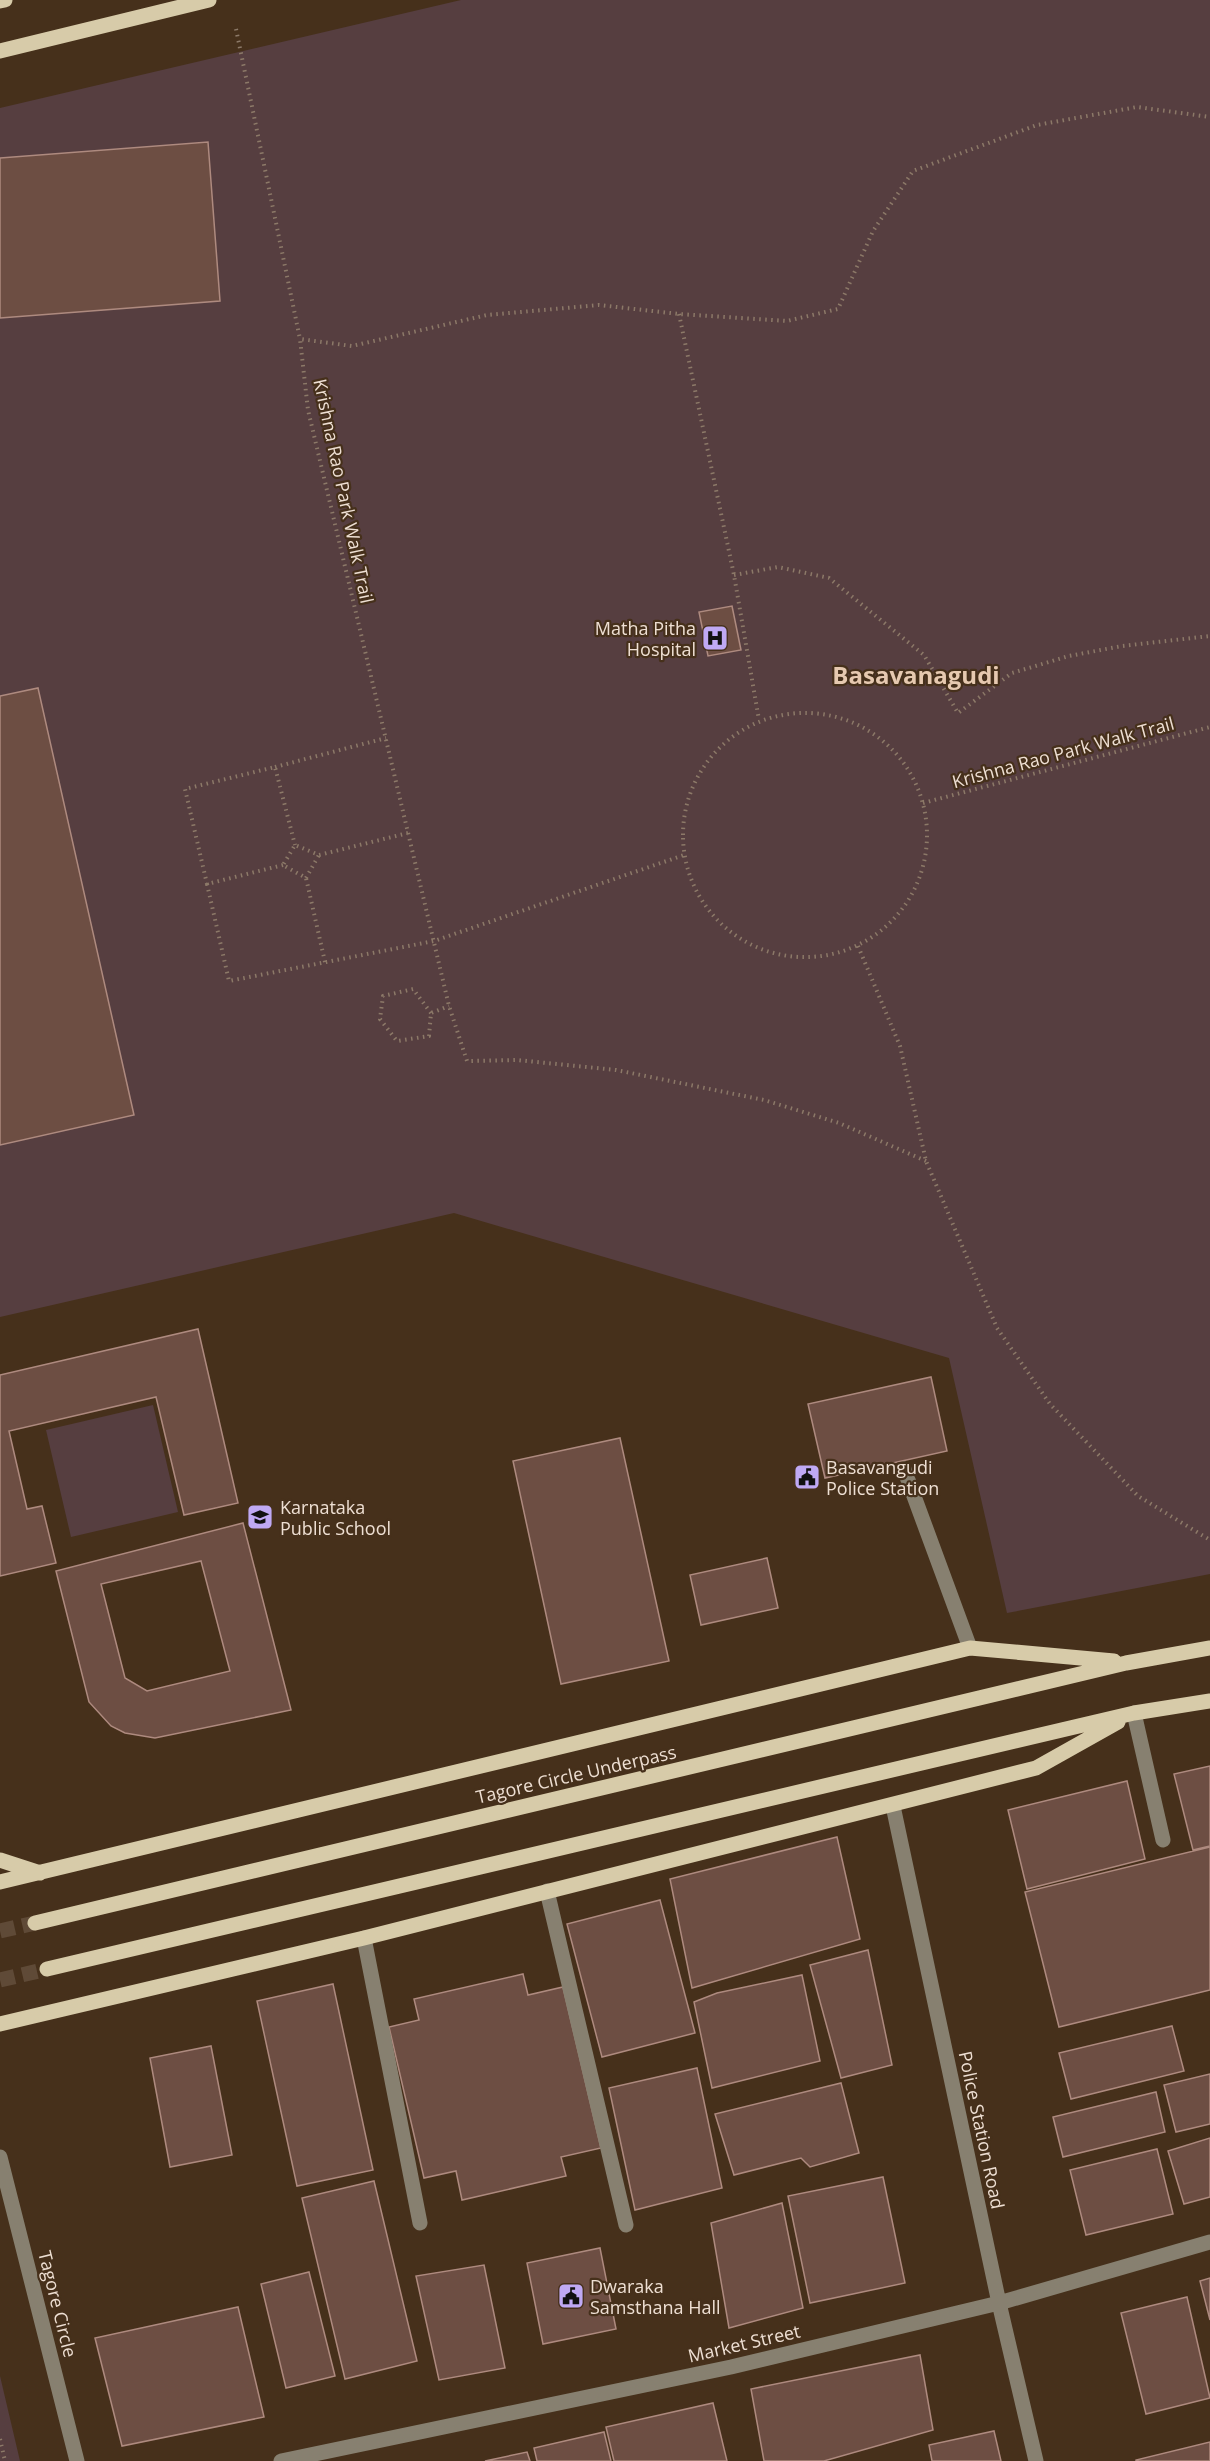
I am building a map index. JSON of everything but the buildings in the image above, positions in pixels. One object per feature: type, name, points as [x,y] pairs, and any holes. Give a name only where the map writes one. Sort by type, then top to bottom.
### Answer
[{"type":"main road","points":[[0,1],[5,0]]},
{"type":"main road","points":[[0,51],[209,0]]},
{"type":"main road","points":[[0,1882],[970,1648],[1126,1663],[1210,1648]]},
{"type":"main road","name":"Tagore Circle Underpass","points":[[35,1923],[1126,1663]]},
{"type":"main road","points":[[47,1969],[1134,1713],[1210,1701]]},
{"type":"main road","points":[[0,2024],[364,1938],[1036,1768],[1134,1713]]},
{"type":"main road","points":[[0,1860],[40,1873]]},
{"type":"street","points":[[904,1469],[970,1648]]},
{"type":"street","points":[[1134,1713],[1163,1840]]},
{"type":"street","name":"Police Station Road","points":[[893,1806],[999,2303],[1036,2461]]},
{"type":"street","points":[[547,1891],[626,2225]]},
{"type":"street","points":[[364,1938],[420,2223]]},
{"type":"street","name":"Tagore Circle","points":[[0,2157],[77,2461]]},
{"type":"street","name":"Market Street","points":[[281,2461],[731,2367],[999,2303],[1210,2242]]},
{"type":"path","name":"Krishna Rao Park Walk Trail","points":[[236,29],[300,339],[308,410],[449,1006],[467,1061],[517,1060],[616,1070],[764,1100],[839,1123],[926,1161]]},
{"type":"path","points":[[300,339],[352,346],[487,315],[599,305],[679,314],[787,321],[838,309],[873,231],[913,171],[1037,125],[1137,107],[1210,117]]},
{"type":"path","points":[[679,314],[734,575],[759,720]]},
{"type":"path","points":[[734,575],[778,567],[829,578],[924,655],[958,713],[1012,673],[1069,656],[1122,646],[1210,636]]},
{"type":"path","points":[[800,712],[840,717],[877,736],[906,765],[923,803],[927,845],[916,887],[893,922],[858,946],[822,957],[784,957],[749,945],[718,922],[696,891],[684,855],[684,814],[698,774],[724,742],[759,720],[800,712]]},
{"type":"path","name":"Krishna Rao Park Walk Trail","points":[[923,803],[1210,727]]},
{"type":"path","points":[[386,738],[185,789],[229,981],[434,941],[684,855]]},
{"type":"path","points":[[275,766],[295,845],[283,865]]},
{"type":"path","points":[[295,845],[319,855],[408,833]]},
{"type":"path","points":[[319,855],[306,878],[325,962]]},
{"type":"path","points":[[207,884],[283,865],[306,878]]},
{"type":"path","points":[[858,946],[900,1046],[926,1161],[997,1328],[1050,1404],[1138,1496],[1210,1540]]},
{"type":"path","points":[[413,989],[430,1013],[429,1036],[397,1041],[380,1019],[383,996],[413,989]]},
{"type":"path","points":[[430,1013],[449,1006]]},
{"type":"path","points":[[0,2439],[5,2461]]},
{"type":"shaded area","points":[[461,0],[1210,0],[1210,1574],[1007,1613],[949,1358],[454,1213],[0,1317],[0,108]]},
{"type":"shaded area","points":[[153,1405],[178,1512],[71,1537],[46,1430]]},
{"type":"shaded area","points":[[0,2376],[20,2461],[0,2461]]},
{"type":"tunnel","points":[[0,1931],[35,1923]]},
{"type":"tunnel","points":[[0,1980],[47,1969]]},
{"type":"place","name":"Matha Pitha Hospital","points":[[715,638]]},
{"type":"place","name":"Basavangudi Police Station","points":[[807,1477]]},
{"type":"place","name":"Karnataka Public School","points":[[260,1517]]},
{"type":"place","name":"Dwaraka Samsthana Hall","points":[[571,2296]]},
{"type":"district","name":"Basavanagudi","points":[[916,674]]}]
